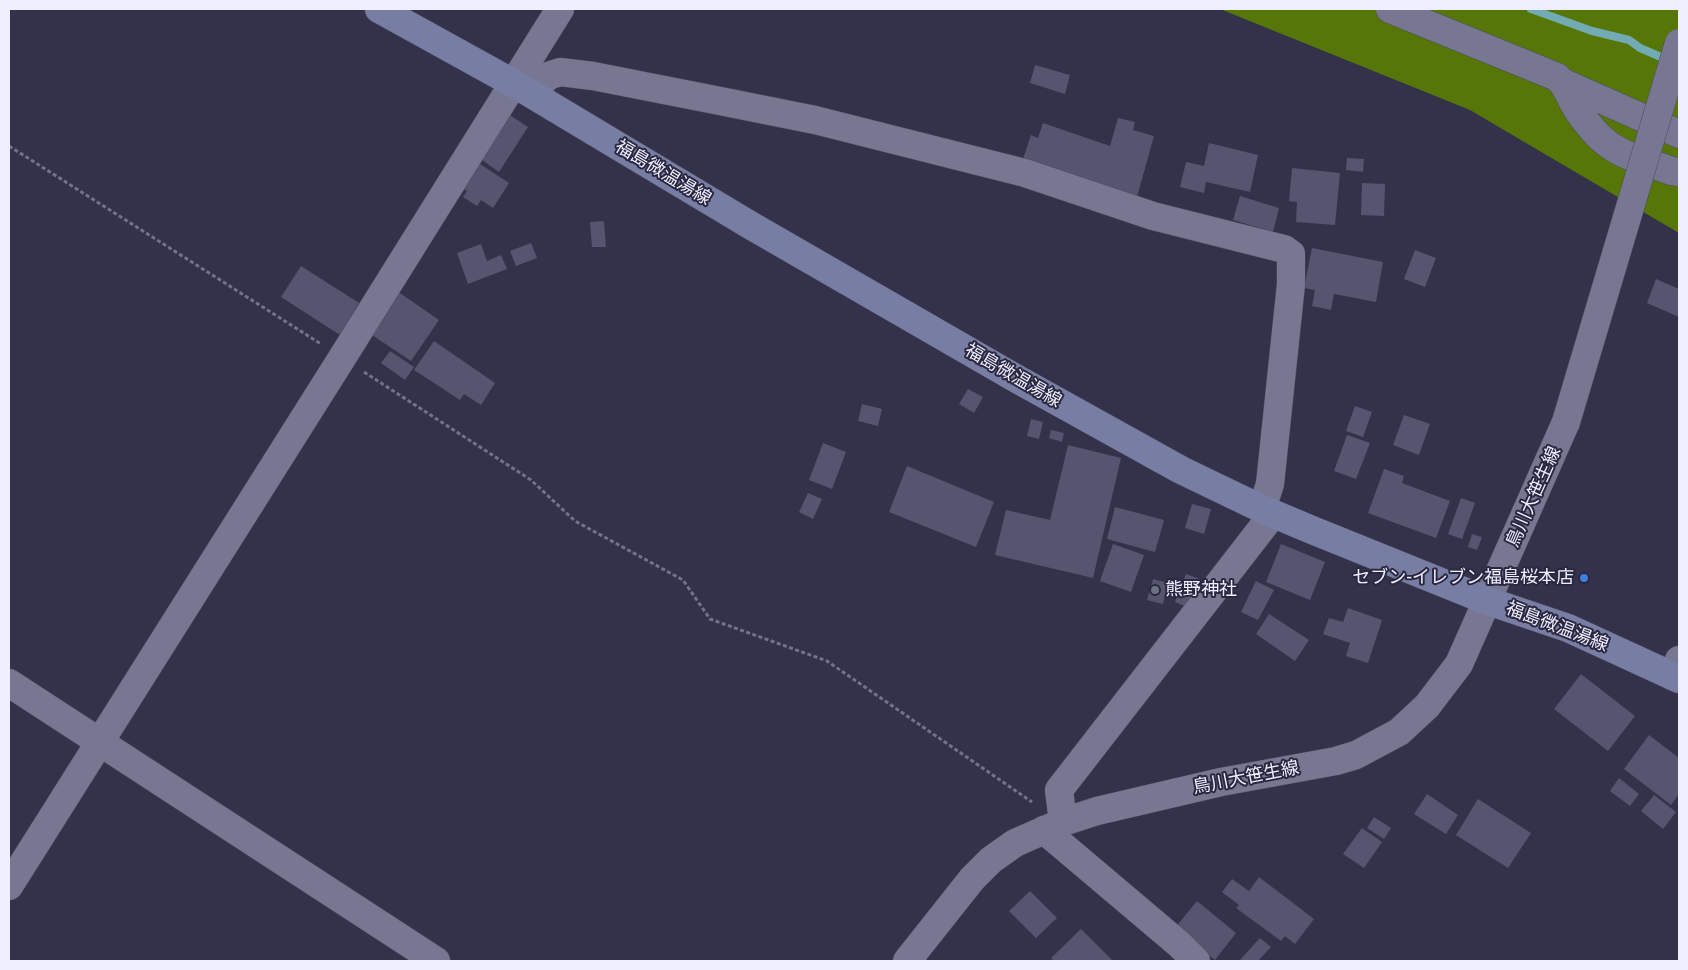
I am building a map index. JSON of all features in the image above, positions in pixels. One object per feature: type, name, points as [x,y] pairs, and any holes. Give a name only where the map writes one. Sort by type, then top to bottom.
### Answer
[{"type":"main road","name":"福島微温湯線","points":[[379,9],[522,88],[750,225],[1017,380],[1181,470],[1268,511],[1488,601],[1568,628],[1677,671]]},
{"type":"street","points":[[9,886],[342,358],[522,88],[560,9]]},
{"type":"street","points":[[1390,9],[1557,77],[1564,83],[1679,134]]},
{"type":"street","name":"鳥川大笹生線","points":[[907,961],[972,879],[991,860],[1014,843],[1053,826],[1097,811],[1221,782],[1336,761],[1356,755],[1399,732],[1427,706],[1459,664],[1566,422],[1679,43]]},
{"type":"street","points":[[522,88],[560,72],[574,73],[815,120],[1025,173],[1153,216],[1284,249],[1291,254],[1291,284],[1268,511],[1059,790],[1053,826],[1196,961]]},
{"type":"street","points":[[1564,83],[1579,113],[1605,142],[1616,150],[1671,171],[1679,172]]},
{"type":"street","points":[[9,683],[436,961]]},
{"type":"path","points":[[9,146],[531,480],[575,521],[683,580],[710,619],[827,661],[1053,826]]},
{"type":"green space","points":[[1220,9],[1679,9],[1679,233],[1470,110]]},
{"type":"building","points":[[1035,65],[1070,75],[1065,94],[1030,83]]},
{"type":"building","points":[[510,115],[528,127],[499,172],[482,160]]},
{"type":"building","points":[[1118,118],[1135,122],[1133,130],[1154,136],[1137,197],[1023,159],[1031,135],[1038,138],[1043,123],[1110,146]]},
{"type":"building","points":[[1209,143],[1258,155],[1250,192],[1206,182],[1204,193],[1180,187],[1186,162],[1204,166]]},
{"type":"building","points":[[1347,158],[1364,159],[1363,172],[1346,170]]},
{"type":"building","points":[[477,162],[509,183],[493,208],[481,200],[477,206],[463,197],[467,191],[461,187]]},
{"type":"building","points":[[1292,168],[1340,173],[1335,225],[1296,222],[1297,202],[1289,201]]},
{"type":"building","points":[[1362,183],[1385,184],[1384,216],[1361,215]]},
{"type":"building","points":[[1240,196],[1279,208],[1273,232],[1233,220]]},
{"type":"building","points":[[604,221],[606,247],[592,247],[590,222]]},
{"type":"building","points":[[531,243],[537,258],[516,266],[510,251]]},
{"type":"building","points":[[481,244],[487,261],[501,255],[507,269],[468,284],[457,253]]},
{"type":"building","points":[[1312,248],[1383,262],[1376,302],[1334,294],[1331,310],[1312,306],[1315,290],[1304,288]]},
{"type":"building","points":[[1415,250],[1436,258],[1425,287],[1404,279]]},
{"type":"building","points":[[301,266],[359,303],[340,335],[281,297]]},
{"type":"building","points":[[1656,279],[1679,289],[1679,317],[1647,303]]},
{"type":"building","points":[[394,289],[439,320],[411,361],[366,331]]},
{"type":"building","points":[[434,341],[495,383],[481,405],[464,394],[460,400],[414,370]]},
{"type":"building","points":[[390,351],[414,367],[405,380],[381,363]]},
{"type":"building","points":[[968,389],[983,397],[974,413],[959,404]]},
{"type":"building","points":[[862,404],[882,409],[878,426],[858,421]]},
{"type":"building","points":[[1355,406],[1372,412],[1363,437],[1346,431]]},
{"type":"building","points":[[1404,415],[1430,424],[1419,455],[1393,445]]},
{"type":"building","points":[[1031,419],[1043,422],[1039,439],[1027,436]]},
{"type":"building","points":[[1051,430],[1064,433],[1062,442],[1049,438]]},
{"type":"building","points":[[1347,435],[1370,443],[1356,479],[1334,471]]},
{"type":"building","points":[[823,443],[846,452],[832,489],[809,480]]},
{"type":"building","points":[[1068,445],[1121,458],[1093,578],[995,555],[1006,510],[1050,520]]},
{"type":"building","points":[[907,466],[994,502],[976,547],[889,512]]},
{"type":"building","points":[[1384,469],[1404,476],[1402,483],[1450,501],[1436,538],[1368,513]]},
{"type":"building","points":[[808,493],[822,499],[813,519],[799,512]]},
{"type":"building","points":[[1461,498],[1475,503],[1462,539],[1448,534]]},
{"type":"building","points":[[1192,504],[1211,509],[1204,534],[1185,528]]},
{"type":"building","points":[[1115,507],[1164,520],[1155,552],[1107,539]]},
{"type":"building","points":[[1472,534],[1482,537],[1477,550],[1468,547]]},
{"type":"building","points":[[1113,544],[1144,555],[1131,592],[1100,581]]},
{"type":"building","points":[[1281,544],[1325,562],[1310,600],[1266,582]]},
{"type":"building","points":[[1186,574],[1200,579],[1189,608],[1175,602]]},
{"type":"building","points":[[1153,579],[1168,583],[1163,604],[1147,600]]},
{"type":"building","points":[[1256,581],[1274,590],[1258,620],[1241,612]]},
{"type":"building","points":[[1348,608],[1382,620],[1368,663],[1346,656],[1350,643],[1323,634],[1329,618],[1343,622]]},
{"type":"building","points":[[1269,614],[1309,640],[1295,661],[1256,634]]},
{"type":"building","points":[[1581,674],[1635,716],[1608,751],[1554,709]]},
{"type":"building","points":[[1649,735],[1679,758],[1679,794],[1671,805],[1624,769]]},
{"type":"building","points":[[1619,778],[1639,794],[1630,806],[1610,791]]},
{"type":"building","points":[[1427,794],[1458,815],[1446,834],[1414,814]]},
{"type":"building","points":[[1654,795],[1676,812],[1663,829],[1641,811]]},
{"type":"building","points":[[1478,799],[1531,833],[1508,868],[1456,835]]},
{"type":"building","points":[[1374,817],[1391,828],[1384,839],[1367,828]]},
{"type":"building","points":[[1362,828],[1382,842],[1364,868],[1343,854]]},
{"type":"building","points":[[1259,877],[1314,919],[1295,944],[1285,936],[1281,941],[1236,908],[1239,905],[1222,892],[1232,879],[1249,891]]},
{"type":"building","points":[[1030,891],[1057,918],[1036,938],[1009,911]]},
{"type":"building","points":[[1197,901],[1236,933],[1215,960],[1175,928]]},
{"type":"building","points":[[1081,929],[1113,961],[1054,961],[1051,958]]},
{"type":"building","points":[[1260,938],[1271,947],[1258,961],[1239,961]]},
{"type":"waterway","points":[[1531,9],[1592,31],[1629,40],[1640,48],[1668,60]]},
{"type":"place","name":"セブン-イレブン福島桜本店","points":[[1584,578]]},
{"type":"place","name":"熊野神社","points":[[1155,590]]}]
